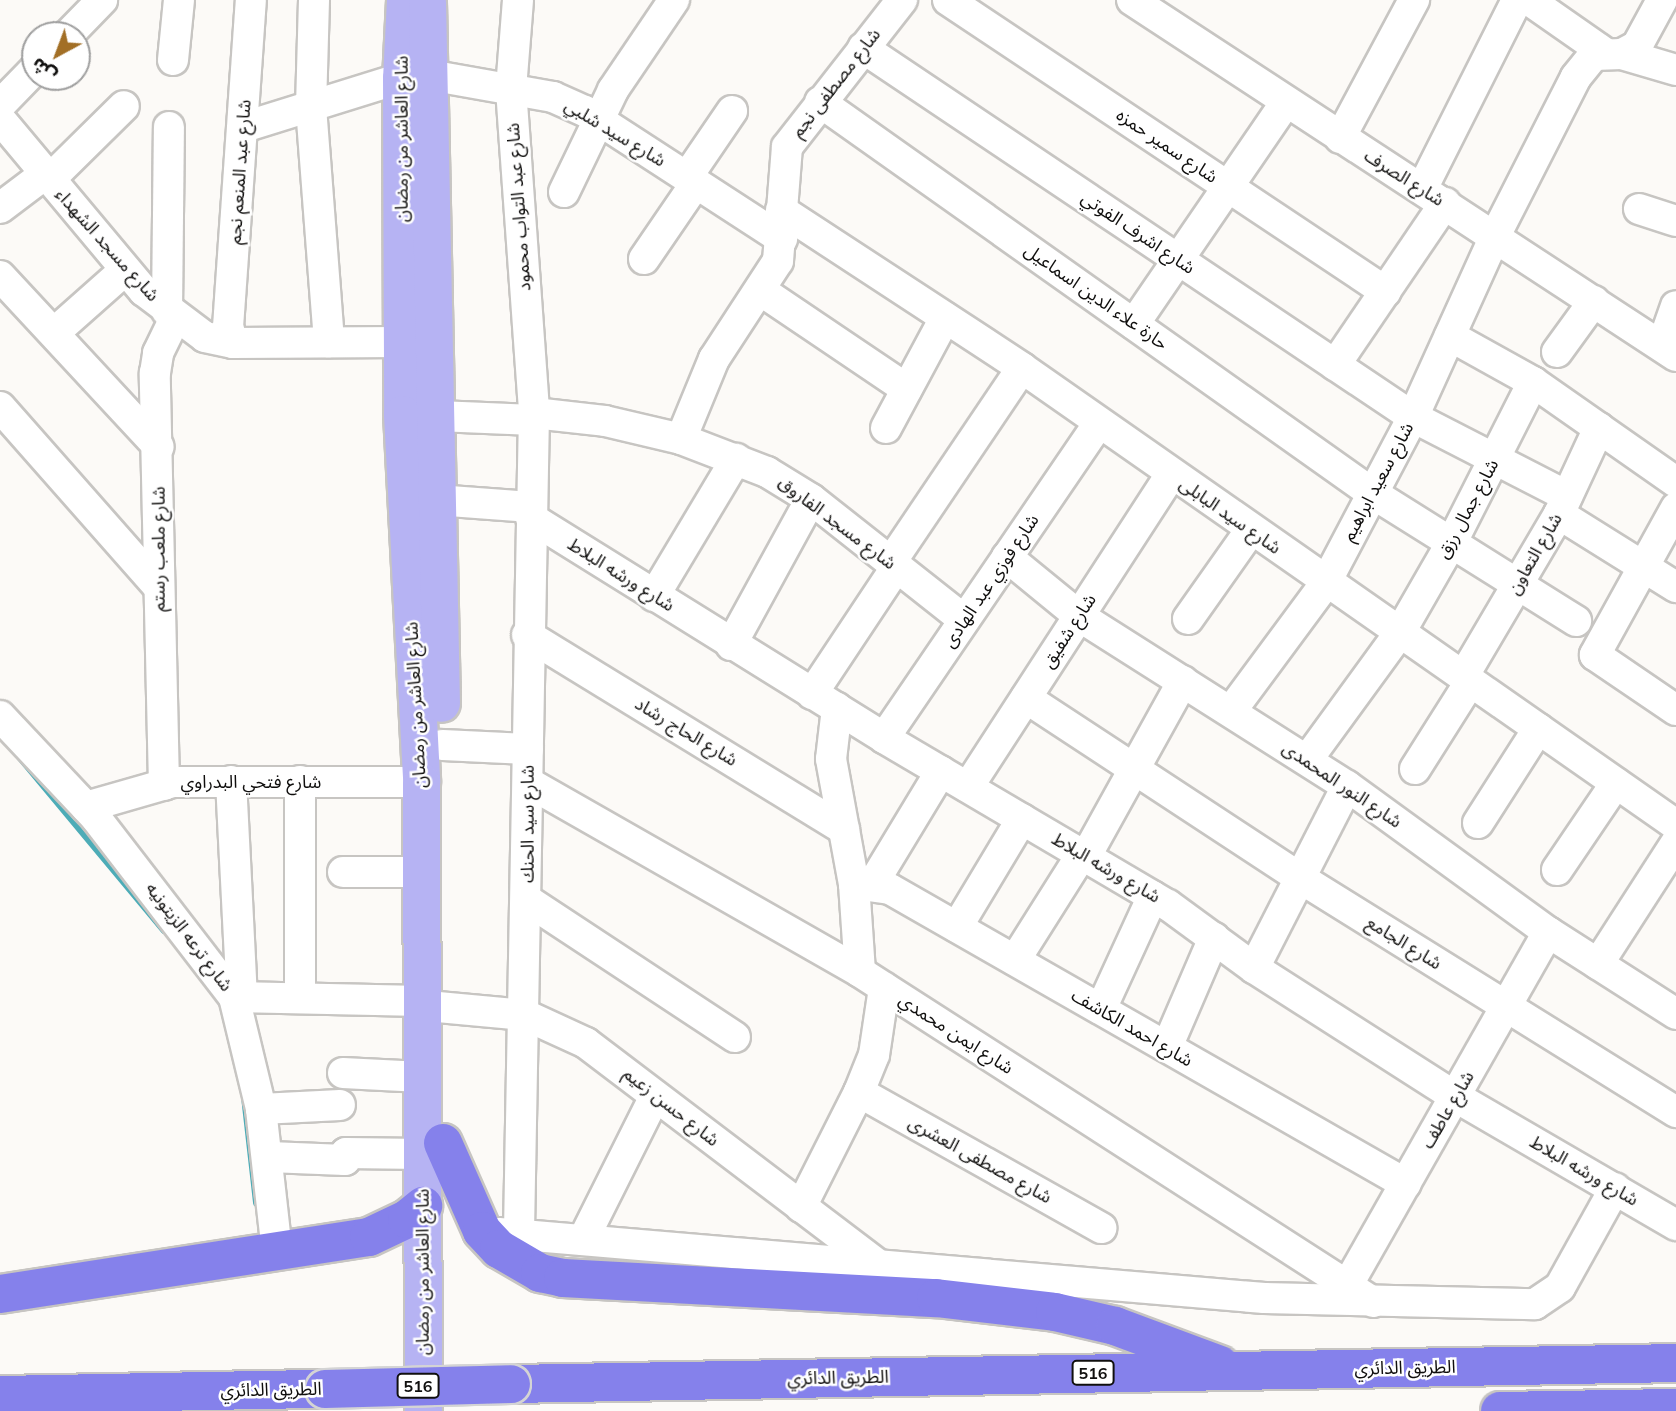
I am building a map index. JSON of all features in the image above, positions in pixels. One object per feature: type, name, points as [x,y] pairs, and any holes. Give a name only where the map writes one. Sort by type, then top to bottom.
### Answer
[{"type":"highway","points":[[433,1149],[501,1233],[518,1263],[563,1278],[936,1298],[1055,1312],[1162,1342],[1231,1370]]},
{"type":"highway","points":[[0,1294],[369,1237],[407,1219],[422,1206]]},
{"type":"highway","name":"الطريق الدائري","points":[[0,1395],[1676,1363]]},
{"type":"highway","points":[[1500,1411],[1676,1408]]},
{"type":"main road","name":"شارع العاشر من رمضان","points":[[405,0],[415,77],[421,872],[430,1004],[433,1149],[449,1411]]},
{"type":"main road","name":"شارع العاشر من رمضان","points":[[422,1411],[422,1206],[433,1149],[422,1077],[430,1004],[442,745],[436,500],[402,342],[415,77],[427,0]]},
{"type":"street","points":[[82,21],[102,0]]},
{"type":"street","points":[[173,60],[179,0]]},
{"type":"street","name":"شارع عبد المنعم نجم","points":[[233,342],[228,327],[251,0]]},
{"type":"street","points":[[314,0],[311,107],[329,342]]},
{"type":"street","name":"شارع عبد التواب محمود","points":[[518,0],[511,89],[534,417]]},
{"type":"street","points":[[564,192],[598,120],[674,0]]},
{"type":"street","name":"شارع مصطفى نجم","points":[[681,439],[714,359],[778,261],[786,147],[902,0]]},
{"type":"street","name":"شارع سمير حمزه","points":[[948,0],[1386,292]]},
{"type":"street","name":"شارع الصرف","points":[[1132,0],[1669,351]]},
{"type":"street","points":[[1340,138],[1413,0]]},
{"type":"street","points":[[1335,365],[1386,292],[1433,196],[1517,0]]},
{"type":"street","points":[[1529,0],[1613,53],[1676,70]]},
{"type":"street","name":"شارع سعيد ابراهيم","points":[[1231,711],[1325,584],[1413,417],[1495,236],[1576,77],[1586,62],[1637,46],[1662,0]]},
{"type":"street","name":"شارع اشرف الفوتي","points":[[863,48],[1413,417],[1493,461],[1563,505],[1643,567],[1676,587]]},
{"type":"street","points":[[244,127],[415,77]]},
{"type":"street","name":"شارع سيد شلبي","points":[[415,77],[553,97],[598,120],[692,180],[781,224]]},
{"type":"street","points":[[0,104],[21,83]]},
{"type":"street","name":"حارة علاء الدين اسماعيل","points":[[820,102],[1372,493],[1453,540],[1576,621]]},
{"type":"street","points":[[1134,324],[1286,102]]},
{"type":"street","points":[[0,208],[47,177],[124,106]]},
{"type":"street","points":[[645,259],[732,111]]},
{"type":"street","name":"شارع مسجد الشهداء","points":[[0,119],[125,270],[171,315],[205,338],[233,342],[402,342]]},
{"type":"street","points":[[169,127],[171,315]]},
{"type":"street","points":[[1639,209],[1676,221]]},
{"type":"street","name":"شارع سيد البابلى","points":[[781,224],[945,318],[1023,368],[1325,584],[1676,825]]},
{"type":"street","points":[[54,334],[125,270]]},
{"type":"street","points":[[0,276],[159,447]]},
{"type":"street","points":[[760,289],[907,389]]},
{"type":"street","points":[[1557,352],[1594,301]]},
{"type":"street","points":[[1669,351],[1676,306]]},
{"type":"street","name":"شارع ملعب رستم","points":[[164,785],[158,586],[159,447],[155,373],[158,353],[171,315]]},
{"type":"street","points":[[886,428],[945,318]]},
{"type":"street","points":[[1450,336],[1533,382],[1599,428],[1676,503],[1595,655],[1676,710]]},
{"type":"street","points":[[801,1207],[859,1092],[874,1055],[872,980],[863,885],[844,829],[824,701],[894,564],[1023,368]]},
{"type":"street","name":"شارع جمال رزق","points":[[1399,634],[1453,540],[1533,382]]},
{"type":"street","points":[[0,407],[158,586]]},
{"type":"street","name":"شارع مسجد الفاروق","points":[[418,416],[534,417],[605,421],[681,439],[736,459],[811,499],[964,620]]},
{"type":"street","name":"شارع سيد الحنك","points":[[501,1233],[525,1014],[529,783],[527,635],[534,417]]},
{"type":"street","name":"شارع فوزي عبد الهادى","points":[[884,738],[1098,424]]},
{"type":"street","name":"شارع التعاون","points":[[1415,769],[1563,505],[1599,428]]},
{"type":"street","points":[[654,596],[736,459]]},
{"type":"street","name":"شارع شفيق","points":[[968,787],[1171,475]]},
{"type":"street","points":[[731,645],[811,499]]},
{"type":"street","points":[[436,500],[531,513]]},
{"type":"street","name":"شارع ورشه البلاط","points":[[531,513],[731,645],[1153,896],[1254,968],[1456,1097],[1676,1225]]},
{"type":"street","points":[[1188,619],[1250,531]]},
{"type":"street","name":"شارع النور المحمدى","points":[[1007,557],[1079,616],[1347,786],[1548,932],[1676,1014]]},
{"type":"street","points":[[1307,760],[1399,634]]},
{"type":"street","name":"شارع الحاج رشاد","points":[[527,635],[844,829]]},
{"type":"street","points":[[1015,960],[1084,855],[1183,681]]},
{"type":"street","name":"شارع الجامع","points":[[1026,698],[1300,878],[1676,1112]]},
{"type":"street","name":"شارع ترعه الزيتونيه","points":[[0,716],[86,807],[238,997],[269,1157],[277,1251]]},
{"type":"street","points":[[1478,823],[1538,729]]},
{"type":"street","points":[[442,745],[528,749]]},
{"type":"street","points":[[863,885],[940,771]]},
{"type":"street","points":[[231,781],[238,997]]},
{"type":"street","name":"شارع فتحي البدراوي","points":[[86,807],[164,785],[231,781],[421,782]]},
{"type":"street","points":[[300,781],[300,998]]},
{"type":"street","name":"شارع ايمن محمدي","points":[[529,783],[872,980],[1373,1302]]},
{"type":"street","points":[[1557,870],[1616,783]]},
{"type":"street","points":[[1254,968],[1347,786]]},
{"type":"street","points":[[957,928],[1022,819]]},
{"type":"street","points":[[1598,964],[1676,844]]},
{"type":"street","points":[[342,872],[421,872]]},
{"type":"street","name":"شارع احمد الكاشف","points":[[863,885],[890,889],[1406,1184]]},
{"type":"street","points":[[1101,1009],[1153,896]]},
{"type":"street","points":[[527,900],[735,1037]]},
{"type":"street","name":"شارع عاطف","points":[[1347,1286],[1548,932]]},
{"type":"street","points":[[1167,1048],[1214,937]]},
{"type":"street","name":"شارع حسن زعيم","points":[[238,997],[430,1004],[525,1014],[586,1043],[879,1265]]},
{"type":"street","points":[[343,1073],[422,1077]]},
{"type":"street","name":"شارع مصطفى العشرى","points":[[859,1092],[1101,1228]]},
{"type":"street","points":[[583,1240],[655,1096]]},
{"type":"street","points":[[261,1109],[340,1105]]},
{"type":"street","points":[[269,1157],[345,1160],[346,1153],[433,1149]]},
{"type":"street","points":[[501,1233],[1264,1298],[1535,1304],[1547,1299],[1567,1277],[1615,1188]]},
{"type":"waterway","points":[[14,751],[164,931]]},
{"type":"waterway","points":[[244,1097],[256,1203]]}]
